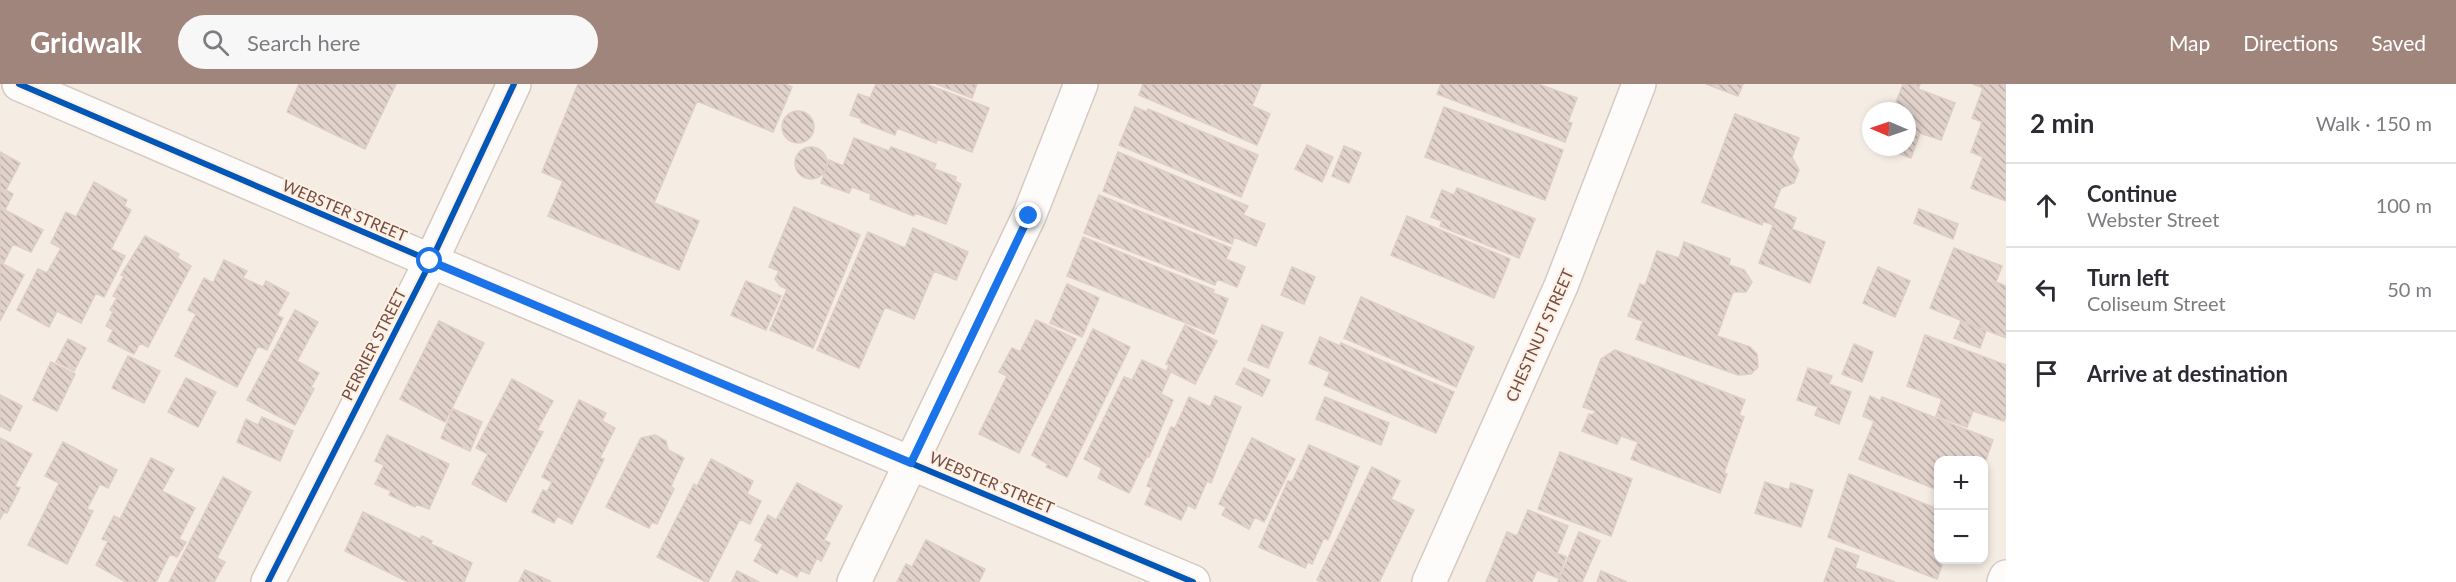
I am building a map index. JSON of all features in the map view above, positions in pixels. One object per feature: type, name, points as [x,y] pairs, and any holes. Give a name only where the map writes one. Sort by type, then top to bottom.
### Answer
[{"type":"street","name":"WEBSTER STREET","points":[[19,84],[430,261],[1193,582]]},
{"type":"street","name":"PERRIER STREET","points":[[268,582],[430,261],[514,84]]},
{"type":"street","points":[[854,582],[1029,216],[1081,84]]},
{"type":"street","name":"CHESTNUT STREET","points":[[1429,582],[1561,286],[1639,84]]},
{"type":"street","points":[[2004,582],[2006,578]]},
{"type":"building","points":[[299,84],[396,84],[365,149],[287,112]]},
{"type":"building","points":[[578,84],[785,84],[792,87],[773,132],[697,101],[654,203],[699,221],[679,270],[548,216],[563,181],[542,172]]},
{"type":"building","points":[[876,84],[926,84],[989,108],[972,152],[937,139],[936,143],[897,128],[895,135],[861,122],[862,119],[850,115],[858,94],[870,98]]},
{"type":"building","points":[[936,84],[977,84],[972,98]]},
{"type":"building","points":[[1143,84],[1217,84],[1223,86],[1224,84],[1261,84],[1252,106],[1270,114],[1257,145],[1139,95]]},
{"type":"building","points":[[1441,84],[1538,84],[1577,98],[1568,122],[1572,123],[1565,142],[1437,94]]},
{"type":"building","points":[[1706,84],[1743,84],[1738,96]]},
{"type":"building","points":[[1903,84],[1920,84],[1918,89],[1955,103],[1941,140],[1920,133],[1916,144],[1916,102],[1896,102]]},
{"type":"building","points":[[1973,84],[2006,84],[2006,201],[1971,188],[1983,157],[1971,152],[1982,122],[1972,118],[1983,88]]},
{"type":"building","points":[[1135,107],[1147,112],[1148,109],[1258,155],[1241,197],[1119,145]]},
{"type":"building","points":[[1444,107],[1563,150],[1545,200],[1425,157]]},
{"type":"building","points":[[798,111],[810,115],[814,127],[810,139],[798,143],[786,139],[782,127],[786,115]]},
{"type":"building","points":[[1735,114],[1799,138],[1792,157],[1799,170],[1794,183],[1781,188],[1773,208],[1796,218],[1792,229],[1825,242],[1810,283],[1759,263],[1773,225],[1763,221],[1762,225],[1702,202]]},
{"type":"building","points":[[854,138],[889,151],[891,147],[936,164],[934,169],[956,177],[955,181],[961,184],[946,224],[915,213],[914,216],[870,199],[871,194],[852,187],[849,193],[821,183],[829,160],[843,166]]},
{"type":"building","points":[[1307,145],[1333,157],[1322,182],[1295,169]]},
{"type":"building","points":[[1344,146],[1361,153],[1349,183],[1332,176]]},
{"type":"building","points":[[811,147],[822,152],[827,163],[822,174],[811,179],[800,174],[795,163],[800,152]]},
{"type":"building","points":[[0,152],[20,163],[6,190],[13,194],[5,210],[43,230],[31,252],[13,244],[3,264],[24,275],[0,321]]},
{"type":"building","points":[[1118,152],[1248,206],[1243,215],[1265,224],[1256,246],[1234,237],[1232,244],[1103,191]]},
{"type":"building","points":[[94,182],[127,200],[124,206],[131,210],[111,249],[125,256],[104,297],[96,293],[81,323],[57,311],[49,327],[17,310],[38,269],[47,273],[61,248],[51,243],[66,212],[76,217]]},
{"type":"building","points":[[1457,188],[1535,219],[1519,258],[1440,226],[1442,221],[1431,217],[1442,190],[1454,195]]},
{"type":"building","points":[[1099,195],[1231,248],[1226,259],[1245,267],[1237,287],[1217,279],[1215,285],[1084,233]]},
{"type":"building","points":[[794,207],[860,235],[813,348],[770,330],[787,289],[780,286],[775,279],[779,271],[769,267]]},
{"type":"building","points":[[1919,209],[1958,224],[1953,239],[1914,223]]},
{"type":"building","points":[[1407,216],[1510,259],[1494,298],[1391,255]]},
{"type":"building","points":[[913,228],[968,252],[956,280],[934,271],[914,319],[885,307],[859,368],[817,350],[868,232],[905,248]]},
{"type":"building","points":[[145,236],[179,254],[177,258],[191,266],[148,347],[140,343],[134,354],[108,341],[113,330],[106,326],[113,312],[110,310],[117,298],[113,296],[124,276],[121,275]]},
{"type":"building","points":[[1083,237],[1214,290],[1213,293],[1228,299],[1214,334],[1067,276]]},
{"type":"building","points":[[1684,242],[1730,259],[1729,265],[1744,270],[1752,282],[1746,292],[1733,292],[1717,336],[1750,347],[1757,354],[1758,367],[1751,374],[1738,375],[1636,339],[1643,321],[1628,316],[1640,284],[1645,286],[1657,251],[1679,258]]},
{"type":"building","points":[[1954,248],[2002,266],[1996,282],[2006,286],[2006,338],[1930,308]]},
{"type":"building","points":[[224,260],[247,271],[243,278],[263,287],[266,281],[289,293],[277,315],[283,318],[267,350],[258,346],[237,387],[175,356],[196,314],[188,310],[204,278],[213,283]]},
{"type":"building","points":[[1292,267],[1315,277],[1304,304],[1281,295]]},
{"type":"building","points":[[1878,267],[1910,281],[1895,317],[1863,303]]},
{"type":"building","points":[[746,281],[781,296],[766,330],[731,315]]},
{"type":"building","points":[[1067,284],[1099,298],[1082,337],[1050,323]]},
{"type":"building","points":[[1361,297],[1474,347],[1456,387],[1344,338]]},
{"type":"building","points":[[295,310],[318,322],[297,361],[319,373],[311,387],[314,389],[295,425],[247,400]]},
{"type":"building","points":[[1036,320],[1076,339],[1019,453],[979,434],[1007,376],[999,372],[1012,348],[1020,352]]},
{"type":"building","points":[[439,321],[484,343],[445,422],[400,399]]},
{"type":"building","points":[[1961,321],[1986,331],[1980,348],[1954,338]]},
{"type":"building","points":[[1185,325],[1217,341],[1195,384],[1167,370],[1169,365],[1166,364]]},
{"type":"building","points":[[1262,325],[1283,333],[1268,368],[1248,360]]},
{"type":"building","points":[[1093,329],[1130,347],[1067,477],[1046,467],[1048,464],[1032,455]]},
{"type":"building","points":[[1925,335],[2006,365],[2006,416],[2004,421],[1973,411],[1967,427],[1936,416],[1942,399],[1907,386]]},
{"type":"building","points":[[1320,337],[1340,346],[1341,343],[1454,392],[1436,433],[1324,385],[1330,372],[1309,363]]},
{"type":"building","points":[[68,339],[86,348],[74,371],[56,362]]},
{"type":"building","points":[[1854,344],[1873,352],[1862,382],[1842,374]]},
{"type":"building","points":[[1615,350],[1745,400],[1739,415],[1744,417],[1724,473],[1727,474],[1720,493],[1631,459],[1638,442],[1621,436],[1617,444],[1582,431],[1589,414],[1593,415],[1595,411],[1583,407],[1601,359]]},
{"type":"building","points":[[128,356],[160,371],[144,403],[112,388]]},
{"type":"building","points":[[1142,360],[1170,373],[1161,394],[1173,400],[1149,457],[1147,456],[1129,493],[1098,478],[1102,468],[1084,459],[1124,377],[1132,380]]},
{"type":"building","points":[[51,362],[75,374],[57,411],[33,400]]},
{"type":"building","points":[[1244,368],[1270,380],[1262,396],[1236,384]]},
{"type":"building","points":[[1808,368],[1832,376],[1829,384],[1851,392],[1839,424],[1815,415],[1818,407],[1797,400]]},
{"type":"building","points":[[186,378],[216,392],[198,427],[168,412]]},
{"type":"building","points":[[512,379],[553,401],[537,430],[543,432],[506,502],[472,484],[488,454],[476,448]]},
{"type":"building","points":[[0,395],[22,406],[10,431],[0,426]]},
{"type":"building","points":[[1215,396],[1241,407],[1211,483],[1207,481],[1195,509],[1188,505],[1181,520],[1145,504],[1152,488],[1147,486],[1156,462],[1171,427],[1175,428],[1189,397],[1210,407]]},
{"type":"building","points":[[1870,396],[1880,401],[1882,397],[1993,440],[1987,456],[1934,456],[1934,488],[1859,459],[1874,421],[1863,416]]},
{"type":"building","points":[[1325,397],[1389,423],[1381,445],[1316,419]]},
{"type":"building","points":[[579,400],[606,413],[602,421],[615,428],[600,458],[604,459],[572,524],[557,516],[554,523],[532,512],[543,490],[547,492],[552,482],[542,477]]},
{"type":"building","points":[[453,409],[482,422],[470,451],[441,438]]},
{"type":"building","points":[[262,417],[293,431],[280,461],[237,442],[246,419],[258,425]]},
{"type":"building","points":[[387,435],[449,464],[429,509],[416,504],[415,507],[389,495],[391,491],[375,484],[384,465],[375,461]]},
{"type":"building","points":[[655,435],[666,441],[668,450],[684,458],[671,486],[674,489],[657,524],[652,522],[649,528],[606,507],[641,438]]},
{"type":"building","points":[[0,438],[32,454],[15,486],[20,488],[7,513],[4,512],[0,519]]},
{"type":"building","points":[[1252,438],[1295,459],[1264,522],[1255,517],[1249,529],[1222,515],[1226,507],[1219,504]]},
{"type":"building","points":[[63,442],[117,470],[108,488],[100,484],[87,509],[93,511],[67,564],[28,545],[59,483],[45,476]]},
{"type":"building","points":[[1309,445],[1359,467],[1328,540],[1324,538],[1312,564],[1308,562],[1305,568],[1259,547],[1288,481],[1292,482]]},
{"type":"building","points":[[1560,452],[1632,479],[1611,536],[1538,509]]},
{"type":"building","points":[[151,458],[174,469],[162,491],[195,508],[179,539],[186,542],[177,557],[170,554],[156,582],[126,582],[96,565],[108,541],[102,539],[114,516],[120,519]]},
{"type":"building","points":[[711,459],[753,481],[747,494],[761,501],[750,524],[740,519],[706,582],[657,557],[694,484],[697,486]]},
{"type":"building","points":[[1372,467],[1400,481],[1391,499],[1414,510],[1379,582],[1321,582],[1317,580]]},
{"type":"building","points":[[1849,474],[1934,507],[1934,564],[1943,564],[1937,579],[1828,537]]},
{"type":"building","points":[[223,477],[251,492],[217,558],[225,562],[214,582],[169,582]]},
{"type":"building","points":[[1765,482],[1789,490],[1791,483],[1813,490],[1801,527],[1755,513]]},
{"type":"building","points":[[797,483],[842,506],[824,540],[830,543],[821,561],[817,558],[809,574],[800,570],[797,577],[780,568],[777,574],[754,561],[763,544],[755,540],[768,515],[776,520]]},
{"type":"building","points":[[1528,510],[1568,526],[1557,553],[1566,557],[1558,578],[1537,570],[1532,582],[1486,582],[1507,532],[1517,536]]},
{"type":"building","points":[[363,512],[420,539],[422,536],[432,541],[431,544],[472,563],[464,582],[408,582],[345,551]]},
{"type":"building","points":[[1579,532],[1600,541],[1582,582],[1558,582]]},
{"type":"building","points":[[926,540],[985,569],[979,582],[897,582],[906,564],[912,567]]},
{"type":"building","points":[[1836,548],[1859,556],[1855,568],[1895,582],[1824,582]]},
{"type":"building","points":[[525,570],[550,581],[550,582],[519,582]]},
{"type":"building","points":[[737,571],[759,582],[732,582]]},
{"type":"building","points":[[1601,571],[1627,582],[1597,582]]},
{"type":"cycle path","points":[[19,84],[431,261],[1193,582]]},
{"type":"cycle path","points":[[268,582],[431,261],[514,84]]},
{"type":"route","points":[[430,261],[911,463],[1029,216]]}]
